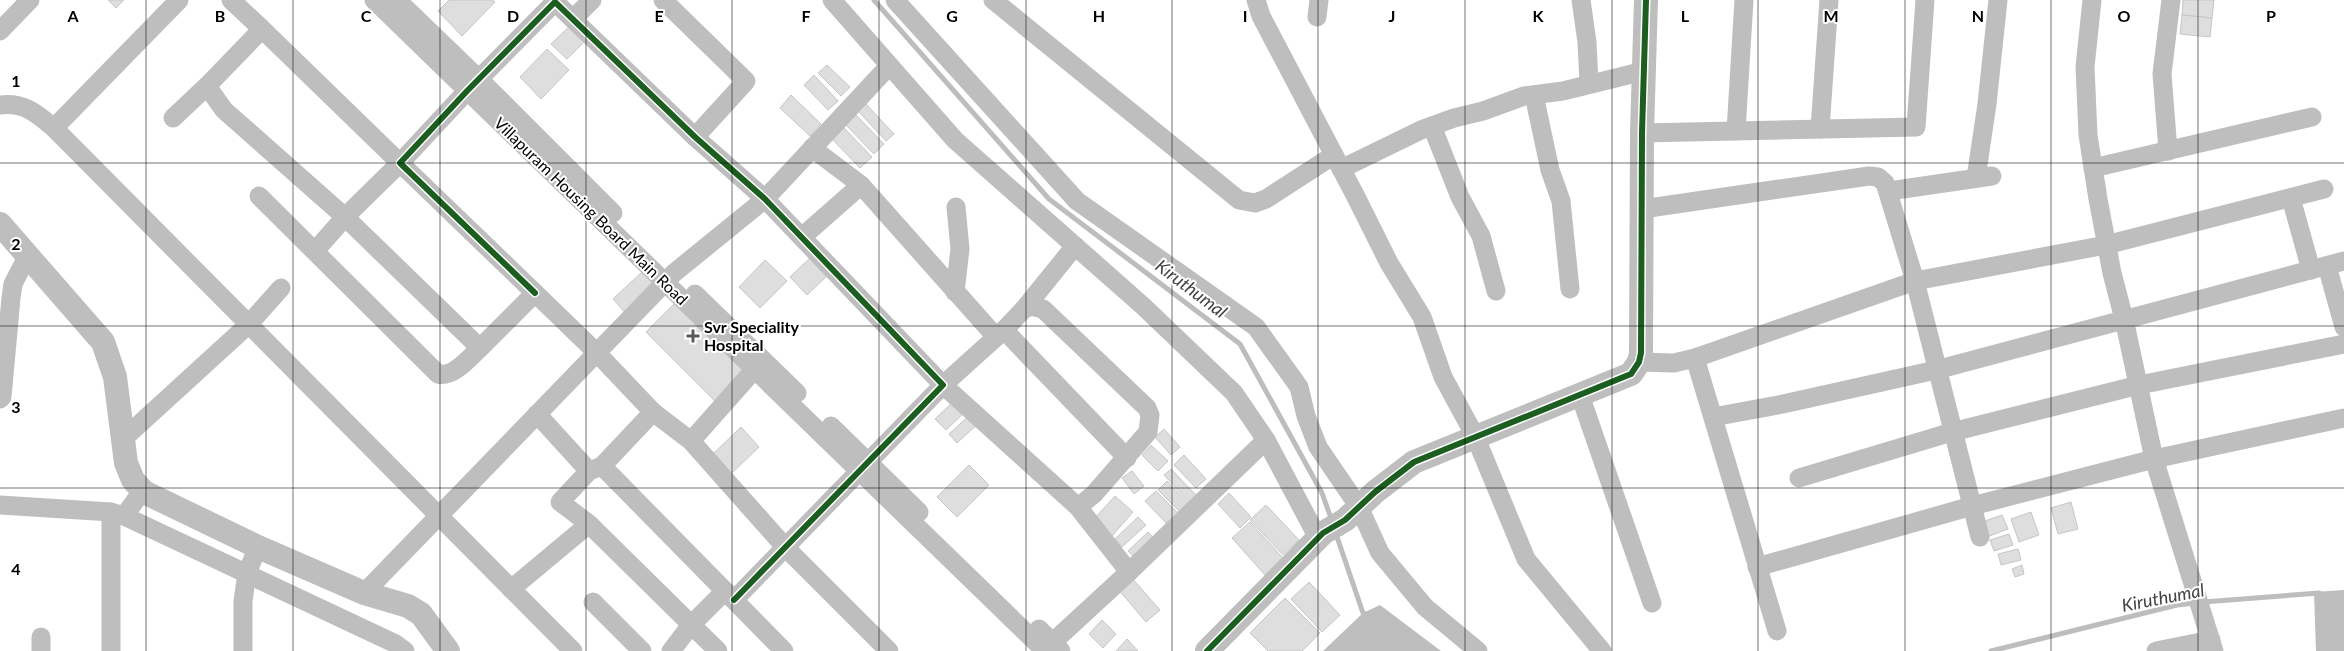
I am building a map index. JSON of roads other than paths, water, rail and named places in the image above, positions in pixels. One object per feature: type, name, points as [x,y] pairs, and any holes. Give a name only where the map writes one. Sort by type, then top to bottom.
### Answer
[{"type":"street","points":[[0,31],[30,0]]},
{"type":"street","points":[[54,128],[179,0]]},
{"type":"street","points":[[231,0],[597,353],[652,412],[691,442],[786,548],[890,651]]},
{"type":"street","points":[[374,0],[473,85]]},
{"type":"street","name":"Villapuram Housing Board Main Road","points":[[397,0],[473,85],[864,468],[1053,649]]},
{"type":"street","points":[[573,19],[592,0]]},
{"type":"street","points":[[663,0],[746,81],[695,137]]},
{"type":"street","points":[[832,0],[955,140],[1143,306],[1234,393],[1266,440],[1321,536]]},
{"type":"street","points":[[895,0],[1077,201],[1256,327],[1299,387],[1306,416],[1318,447],[1352,514],[1385,560],[1425,607],[1478,651]]},
{"type":"street","points":[[993,0],[1239,200],[1255,203],[1338,162],[1432,126],[1524,96],[1563,91],[1589,83],[1644,71]]},
{"type":"street","points":[[1256,0],[1261,16],[1389,263],[1422,317],[1443,377],[1475,436],[1526,559],[1602,651]]},
{"type":"street","points":[[1580,0],[1587,42],[1589,83]]},
{"type":"street","points":[[1207,651],[1321,536],[1352,514],[1414,462],[1631,374],[1639,362],[1646,0]]},
{"type":"street","points":[[1736,131],[1744,0]]},
{"type":"street","points":[[1820,129],[1830,0]]},
{"type":"street","points":[[1642,133],[1916,127],[1925,0]]},
{"type":"street","points":[[1889,191],[1984,177],[1987,104],[1998,0]]},
{"type":"street","points":[[2092,0],[2085,67],[2088,135],[2106,245],[2139,385],[2154,459],[2213,645],[2156,651]]},
{"type":"street","points":[[2168,151],[2162,74],[2171,0]]},
{"type":"street","points":[[314,252],[345,217],[400,163],[554,1],[695,137],[765,199],[944,385],[1078,507],[1129,572]]},
{"type":"street","points":[[173,118],[262,29]]},
{"type":"street","points":[[364,594],[670,277],[765,199],[889,66]]},
{"type":"street","points":[[207,86],[224,110],[345,217],[480,348]]},
{"type":"street","points":[[1534,94],[1550,170],[1561,201],[1570,289]]},
{"type":"street","points":[[0,105],[23,105],[35,112],[54,128],[573,651]]},
{"type":"street","points":[[2093,168],[2312,117]]},
{"type":"street","points":[[1432,126],[1460,197],[1481,236],[1496,292]]},
{"type":"street","points":[[812,148],[861,185],[955,292],[1127,458]]},
{"type":"street","points":[[1642,209],[1868,176],[1878,177],[1885,183],[1915,281],[1936,370],[1980,537]]},
{"type":"street","points":[[802,237],[861,185]]},
{"type":"street","points":[[1639,362],[1674,363],[1695,358],[1915,281],[2106,245],[2324,189]]},
{"type":"street","points":[[259,196],[438,374],[444,376],[451,373],[480,348],[535,294]]},
{"type":"street","points":[[2291,198],[2327,266],[2344,327]]},
{"type":"street","points":[[955,292],[960,249],[956,208]]},
{"type":"street","points":[[0,224],[20,271],[103,342],[115,377],[122,440],[126,463],[132,480],[111,651]]},
{"type":"street","points":[[671,651],[691,625],[730,596],[786,548],[944,385],[1000,334],[1024,309],[1075,246]]},
{"type":"street","points":[[1713,417],[1783,404],[1936,370],[2327,266]]},
{"type":"street","points":[[0,399],[2,396],[20,271]]},
{"type":"street","name":"Villapuram Housing Board Main Road","points":[[670,277],[754,370],[813,425],[864,468]]},
{"type":"street","points":[[122,440],[249,324],[281,288]]},
{"type":"street","points":[[1024,309],[1038,306],[1043,309],[1147,408],[1150,415],[1148,432],[1094,494],[1078,507]]},
{"type":"street","points":[[1799,478],[1952,432],[2139,385],[2344,344]]},
{"type":"street","points":[[1695,358],[1777,631]]},
{"type":"street","points":[[691,442],[754,370]]},
{"type":"street","points":[[1580,395],[1652,603]]},
{"type":"street","points":[[652,412],[560,502],[589,524],[718,651]]},
{"type":"street","points":[[537,414],[730,596],[784,651]]},
{"type":"street","points":[[1757,567],[1972,506],[2154,459],[2344,418]]},
{"type":"street","points":[[1053,649],[1129,572],[1266,440]]},
{"type":"street","points":[[0,505],[129,506],[252,561],[405,651]]},
{"type":"street","points":[[129,506],[252,561],[408,606],[421,614],[448,651]]},
{"type":"street","points":[[511,589],[589,524]]},
{"type":"street","points":[[243,651],[244,601],[252,561]]},
{"type":"street","points":[[593,602],[642,651]]},
{"type":"waterway","name":"Kiruthumal","points":[[874,0],[1049,199],[1240,344],[1322,493],[1332,521]]},
{"type":"waterway","name":"Kiruthumal","points":[[1336,534],[1363,613],[1368,616]]},
{"type":"waterway","name":"Kiruthumal","points":[[2203,602],[2319,593]]},
{"type":"waterway","name":"Kiruthumal","points":[[1991,651],[2177,605],[2195,603]]},
{"type":"place","name":"Svr Speciality Hospital","points":[[693,336]]}]
